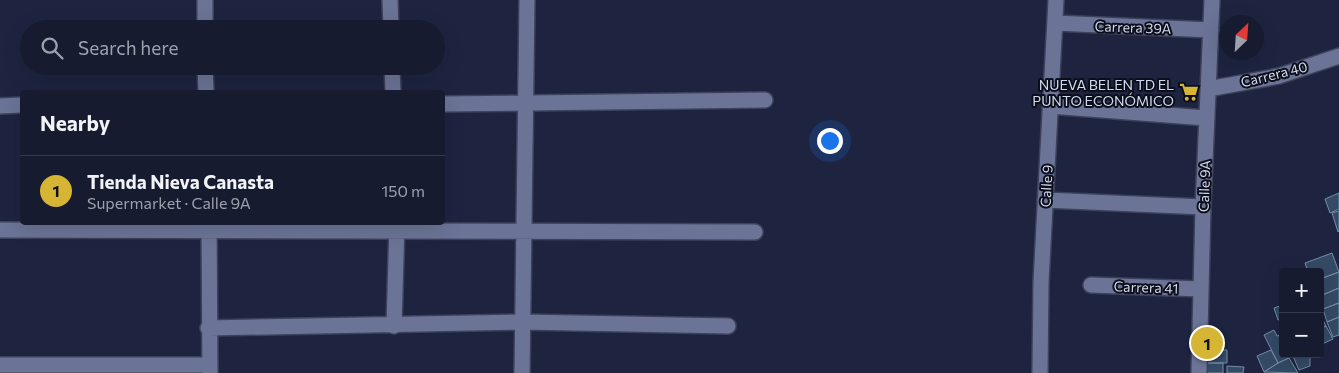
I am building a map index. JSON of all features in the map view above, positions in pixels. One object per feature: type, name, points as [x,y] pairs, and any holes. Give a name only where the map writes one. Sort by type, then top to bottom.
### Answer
[{"type":"street","points":[[204,0],[205,20]]},
{"type":"street","points":[[390,0],[391,20]]},
{"type":"street","points":[[522,373],[527,0]]},
{"type":"street","name":"Calle 9","points":[[1040,373],[1041,282],[1056,0]]},
{"type":"street","name":"Calle 9A","points":[[1199,373],[1206,118],[1212,0]]},
{"type":"street","name":"Carrera 39A","points":[[1055,24],[1211,30]]},
{"type":"street","name":"Carrera 40","points":[[1208,89],[1279,76],[1339,56]]},
{"type":"street","points":[[205,75],[206,90]]},
{"type":"street","points":[[392,75],[393,90]]},
{"type":"street","points":[[445,104],[765,100]]},
{"type":"street","points":[[0,106],[20,105]]},
{"type":"street","points":[[1050,106],[1206,118]]},
{"type":"street","points":[[1045,200],[1203,207]]},
{"type":"street","points":[[0,230],[209,226],[397,227],[524,231],[755,232]]},
{"type":"street","points":[[0,365],[210,369],[208,328],[209,226]]},
{"type":"street","points":[[394,326],[397,227]]},
{"type":"street","name":"Carrera 41","points":[[1091,285],[1201,289]]},
{"type":"street","points":[[208,328],[394,326],[523,322],[728,326]]},
{"type":"building","points":[[1339,193],[1339,209],[1330,213],[1325,199]]},
{"type":"building","points":[[1339,211],[1339,231],[1338,232],[1332,213]]},
{"type":"building","points":[[1332,253],[1339,272],[1324,278],[1324,268],[1307,268],[1305,263]]},
{"type":"building","points":[[1339,272],[1339,288],[1324,294],[1324,278]]},
{"type":"building","points":[[1339,288],[1339,303],[1324,309],[1324,294]]},
{"type":"building","points":[[1339,303],[1339,317],[1327,322],[1324,309]]},
{"type":"building","points":[[1279,306],[1279,320],[1278,320],[1274,308]]},
{"type":"building","points":[[1339,317],[1339,335],[1333,337],[1327,322]]},
{"type":"building","points":[[1326,326],[1333,339],[1324,343],[1324,327]]},
{"type":"building","points":[[1274,330],[1277,336],[1279,336],[1279,358],[1289,358],[1278,363],[1264,335]]},
{"type":"building","points":[[1204,350],[1227,350],[1227,363],[1204,363]]},
{"type":"building","points":[[1271,350],[1278,363],[1264,372],[1257,356]]},
{"type":"building","points":[[1289,358],[1298,373],[1264,372]]},
{"type":"building","points":[[1294,358],[1310,358],[1310,366],[1299,370]]},
{"type":"building","points":[[1204,363],[1223,363],[1223,373],[1204,373]]},
{"type":"building","points":[[1227,366],[1244,367],[1243,373],[1227,373]]},
{"type":"place","name":"NUEVA BELEN TD EL PUNTO ECONÓMICO","points":[[1189,92]]},
{"type":"place","name":"Tienda Nieva Canasta","points":[[1207,343]]}]
